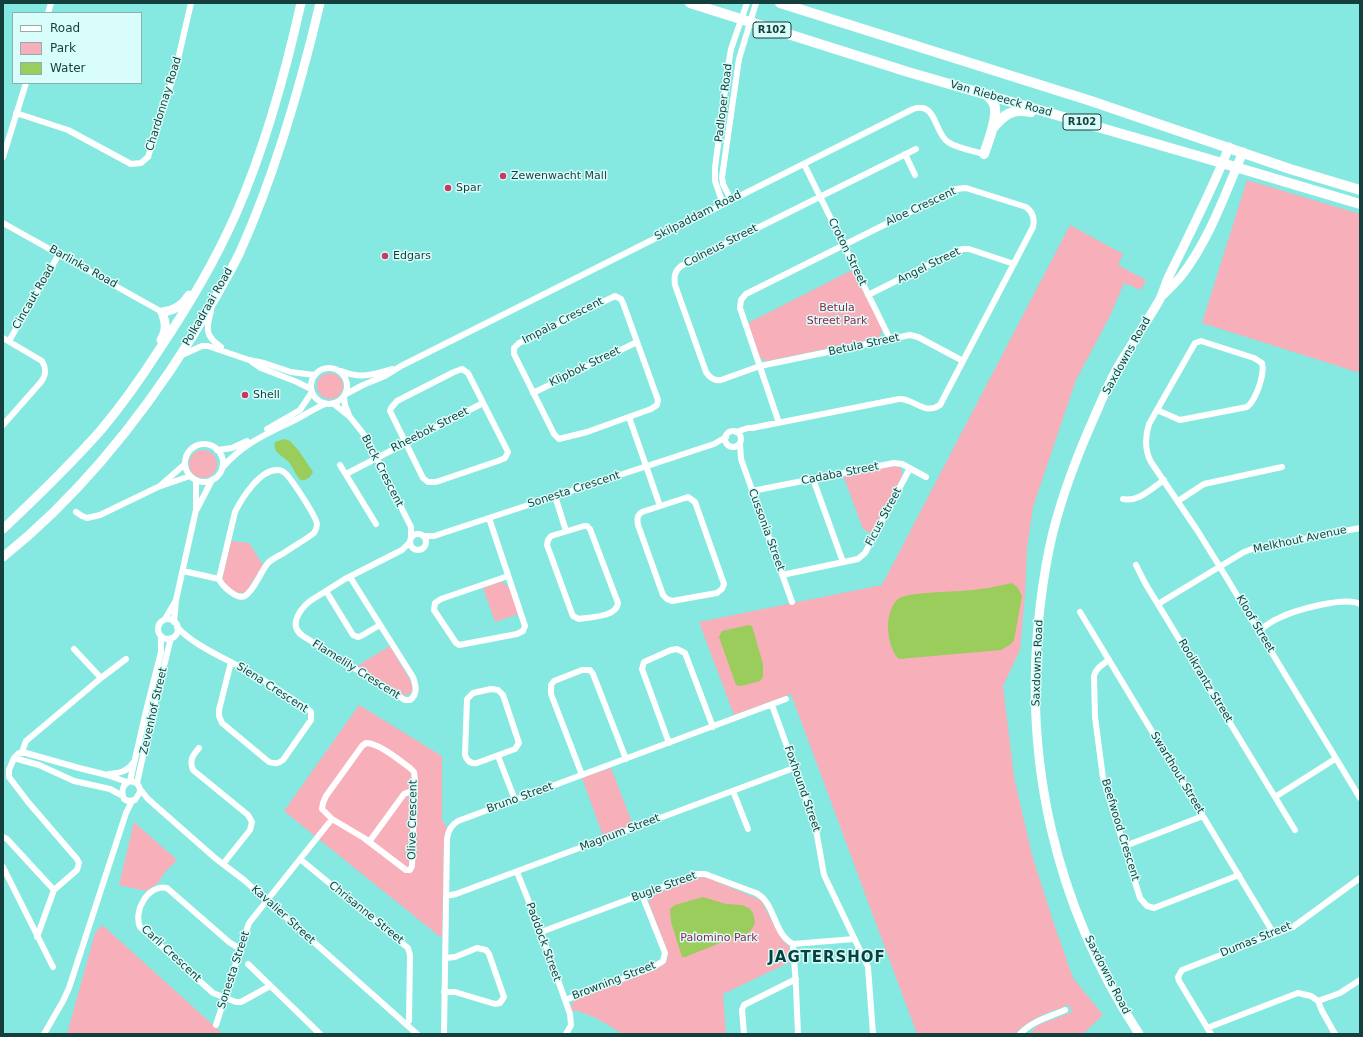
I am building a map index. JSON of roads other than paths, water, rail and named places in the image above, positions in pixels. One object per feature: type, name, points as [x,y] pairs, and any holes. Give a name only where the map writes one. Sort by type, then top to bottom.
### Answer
[{"type":"main road","name":"Polkadraai Road","points":[[3,529],[76,458],[114,414],[138,382],[186,308],[218,251],[235,216],[263,142],[280,88],[301,3]]},
{"type":"main road","name":"Polkadraai Road","points":[[3,557],[41,524],[106,457],[146,405],[180,355],[214,300],[239,253],[271,176],[297,96],[320,3]]},
{"type":"main road","name":"Van Riebeeck Road","points":[[690,3],[908,72],[1360,204]]},
{"type":"main road","name":"R102","points":[[780,3],[1091,102],[1229,147],[1290,169],[1360,190]]},
{"type":"main road","points":[[984,154],[995,114],[995,107],[986,94]]},
{"type":"main road","points":[[992,129],[1003,116],[1010,112],[1018,111],[1069,118]]},
{"type":"main road","name":"Saxdowns Road","points":[[1139,1034],[1089,943],[1064,878],[1049,819],[1038,756],[1035,698],[1037,634],[1044,576],[1053,532],[1068,480],[1114,374],[1161,297],[1169,276],[1200,214],[1229,147]]},
{"type":"main road","name":"Saxdowns Road","points":[[1161,297],[1181,276],[1200,249],[1220,208],[1243,152]]},
{"type":"main road","points":[[138,382],[146,364],[165,333],[166,325],[162,312],[173,310],[187,298],[205,268],[218,251]]},
{"type":"street","name":"Chardonnay Road","points":[[16,113],[68,130],[131,164],[141,163],[148,157],[176,68],[191,3]]},
{"type":"street","name":"Padloper Road","points":[[730,200],[723,184],[722,177],[746,21],[747,3]]},
{"type":"street","name":"Padloper Road","points":[[723,204],[714,176],[728,67],[731,49],[756,3]]},
{"type":"street","points":[[3,157],[26,84]]},
{"type":"street","name":"Skilpaddam Road","points":[[345,396],[363,385],[385,376],[401,366],[918,107],[924,108],[930,112],[943,137],[949,143],[984,154]]},
{"type":"street","name":"Colneus Street","points":[[760,366],[721,380],[713,379],[708,375],[675,285],[675,272],[681,266],[916,149]]},
{"type":"street","points":[[905,154],[915,175]]},
{"type":"street","name":"Croton Street","points":[[804,164],[890,339]]},
{"type":"street","name":"Aloe Crescent","points":[[728,443],[730,432],[736,432],[748,428],[780,423],[899,399],[906,399],[925,408],[933,409],[940,405],[1033,227],[1034,220],[1031,212],[1026,207],[966,188],[952,190],[746,294],[743,297],[740,308],[780,423]]},
{"type":"street","name":"Barlinka Road","points":[[3,222],[162,312]]},
{"type":"street","name":"Angel Street","points":[[868,295],[963,248],[1014,264]]},
{"type":"street","name":"Cincaut Road","points":[[3,425],[41,382],[45,375],[45,366],[42,361],[6,340],[59,254]]},
{"type":"street","name":"Impala Crescent","points":[[613,297],[618,297],[621,299],[637,342],[658,403],[655,407],[586,432],[560,439],[554,434],[514,354],[514,348],[516,345],[613,297]]},
{"type":"street","points":[[214,300],[207,324],[209,335],[213,342],[227,351]]},
{"type":"street","name":"Betula Street","points":[[760,366],[907,336],[916,336],[964,361]]},
{"type":"street","points":[[1201,341],[1254,358],[1262,363],[1263,370],[1256,396],[1247,407],[1180,420],[1157,410],[1194,343],[1201,341]]},
{"type":"street","name":"Klipbok Street","points":[[534,393],[637,342]]},
{"type":"street","points":[[180,355],[202,346],[208,346],[291,372],[314,376]]},
{"type":"street","points":[[249,360],[261,368],[297,382],[311,391],[320,402],[325,404],[334,404],[345,396]]},
{"type":"street","name":"Skilpaddam Road","points":[[340,371],[354,376],[371,376],[401,366]]},
{"type":"street","points":[[217,450],[238,445],[293,415],[303,406],[311,391],[311,384],[314,376],[320,370],[326,368],[333,368],[340,371],[346,379],[348,389],[345,396],[345,405],[350,417]]},
{"type":"street","points":[[462,369],[468,373],[508,452],[502,459],[436,482],[428,482],[423,478],[406,443],[390,411],[394,403],[462,369]]},
{"type":"street","name":"Rheebok Street","points":[[346,474],[483,403]]},
{"type":"street","points":[[185,464],[190,476],[196,480],[202,482],[212,480],[219,474],[222,468],[235,453],[257,438],[325,404]]},
{"type":"street","points":[[334,404],[350,417]]},
{"type":"street","name":"Kloof Street","points":[[1157,410],[1146,433],[1147,452],[1151,462],[1220,567],[1360,798]]},
{"type":"street","name":"Buck Crescent","points":[[350,417],[365,437],[410,527],[411,543]]},
{"type":"street","points":[[629,417],[645,467],[660,506]]},
{"type":"street","points":[[728,443],[737,446],[752,428]]},
{"type":"street","points":[[736,432],[740,441]]},
{"type":"street","name":"Cussonia Street","points":[[740,441],[741,459],[792,602]]},
{"type":"street","name":"Sonesta Crescent","points":[[421,535],[434,536],[714,444],[718,445],[728,443]]},
{"type":"street","name":"Cussonia Street","points":[[728,443],[741,459]]},
{"type":"street","points":[[158,487],[185,464],[188,454],[195,447],[201,445],[208,445],[217,450],[222,458],[222,468]]},
{"type":"street","name":"Cadaba Street","points":[[752,491],[894,463],[902,464],[926,477]]},
{"type":"street","points":[[340,465],[376,524]]},
{"type":"street","points":[[1178,501],[1204,484],[1282,467]]},
{"type":"street","name":"Ficus Street","points":[[782,575],[858,559],[863,555],[910,468]]},
{"type":"street","points":[[183,571],[219,579],[227,590],[240,596],[245,596],[251,590],[270,561],[309,537],[316,530],[317,523],[315,517],[294,485],[283,472],[278,470],[272,471],[259,479],[240,502],[235,512],[219,579]]},
{"type":"street","points":[[76,512],[87,518],[100,515],[158,487],[190,476]]},
{"type":"street","points":[[813,479],[843,562]]},
{"type":"street","name":"Zevenhof Street","points":[[44,1034],[69,988],[126,814],[135,799],[139,786],[153,710],[176,624],[176,600],[196,510],[196,480]]},
{"type":"street","name":"Zevenhof Street","points":[[196,510],[212,480]]},
{"type":"street","points":[[1123,499],[1130,500],[1139,497],[1164,480]]},
{"type":"street","points":[[555,496],[566,531]]},
{"type":"street","points":[[688,497],[695,502],[723,582],[723,587],[720,591],[676,601],[667,599],[637,522],[640,514],[660,506],[688,497]]},
{"type":"street","points":[[489,518],[525,624],[524,629],[517,634],[459,645],[456,643],[434,610],[435,603],[441,599],[508,576]]},
{"type":"street","points":[[584,526],[587,526],[590,529],[618,603],[618,606],[614,612],[579,619],[573,616],[547,545],[551,536],[566,531],[584,526]]},
{"type":"street","name":"Buck Crescent","points":[[410,527],[421,535]]},
{"type":"street","name":"Melkhout Avenue","points":[[1158,604],[1244,552],[1252,549],[1360,528]]},
{"type":"street","points":[[350,577],[402,550],[411,543],[414,535],[421,535],[426,543],[424,547],[420,549],[411,543]]},
{"type":"street","name":"Sonesta Crescent","points":[[426,543],[434,536]]},
{"type":"street","name":"Rooikrantz Street","points":[[1136,565],[1158,604],[1295,830]]},
{"type":"street","name":"Flamelily Crescent","points":[[350,577],[413,677],[416,684],[416,692],[414,697],[410,700],[404,700],[299,634],[295,626],[295,620],[310,601],[350,577]]},
{"type":"street","points":[[326,591],[353,635],[358,637],[361,636],[380,625]]},
{"type":"street","name":"Zevenhof Street","points":[[124,797],[123,789],[129,781],[136,760],[146,711],[161,652],[161,636],[158,626],[165,619],[176,600]]},
{"type":"street","points":[[1258,631],[1280,617],[1307,609],[1348,601],[1360,604]]},
{"type":"street","name":"Swarthout Street","points":[[1080,612],[1274,934]]},
{"type":"street","points":[[165,619],[168,619],[176,624]]},
{"type":"street","name":"Siena Crescent","points":[[176,624],[184,635],[243,668],[311,712],[311,720],[283,760],[279,763],[274,764],[269,762],[222,723],[219,716],[219,710],[231,662]]},
{"type":"street","points":[[161,636],[164,638],[184,635]]},
{"type":"street","points":[[74,649],[101,678]]},
{"type":"street","points":[[669,743],[642,668],[644,662],[671,650],[677,649],[685,653],[713,727]]},
{"type":"street","points":[[37,937],[54,890],[77,870],[79,863],[28,802],[10,777],[9,770],[14,758],[22,752],[26,741],[126,659]]},
{"type":"street","name":"Beefwood Crescent","points":[[1109,660],[1095,671],[1095,717],[1103,778],[1140,898],[1150,908],[1154,908],[1239,875]]},
{"type":"street","points":[[582,775],[550,688],[554,681],[582,670],[590,670],[594,674],[626,759]]},
{"type":"street","points":[[495,689],[500,691],[503,695],[519,743],[515,749],[498,756],[475,764],[470,762],[466,757],[466,701],[468,696],[473,693],[495,689]]},
{"type":"street","name":"Bruno Street","points":[[444,1034],[448,834],[451,827],[458,821],[786,699]]},
{"type":"street","name":"Foxhound Street","points":[[772,705],[794,768],[816,824],[824,875],[868,967],[873,1034]]},
{"type":"street","name":"Olive Crescent","points":[[366,743],[371,743],[414,772],[415,791],[412,866],[410,870],[406,870],[369,842],[332,819],[322,809],[323,803],[362,746],[366,743]]},
{"type":"street","points":[[199,748],[192,758],[191,764],[193,770],[248,815],[252,822],[250,830],[223,864]]},
{"type":"street","points":[[22,752],[79,768],[107,774],[139,786]]},
{"type":"street","points":[[498,756],[516,800]]},
{"type":"street","points":[[14,758],[39,765],[74,781],[110,789],[124,797],[148,799]]},
{"type":"street","points":[[1274,797],[1335,759]]},
{"type":"street","points":[[107,774],[120,773],[127,770],[136,760]]},
{"type":"street","name":"Magnum Street","points":[[446,896],[456,894],[516,872],[794,768]]},
{"type":"street","name":"Kavalier Street","points":[[139,786],[148,799],[267,900],[417,1034]]},
{"type":"street","points":[[369,842],[404,794],[415,791]]},
{"type":"street","points":[[733,791],[748,829]]},
{"type":"street","points":[[124,797],[126,814]]},
{"type":"street","points":[[1125,846],[1203,816]]},
{"type":"street","name":"Sonesta Street","points":[[216,1026],[249,923],[332,819]]},
{"type":"street","points":[[3,837],[8,839],[54,890]]},
{"type":"street","name":"Chrisanne Street","points":[[300,859],[408,948],[410,955],[409,1021],[406,1024]]},
{"type":"street","points":[[3,867],[53,967]]},
{"type":"street","name":"Paddock Street","points":[[516,872],[541,932],[565,1000],[571,1020],[571,1025],[566,1034]]},
{"type":"street","name":"Bugle Street","points":[[541,932],[697,874],[709,875],[756,893],[762,897],[767,903],[784,938],[793,944]]},
{"type":"street","name":"Dumas Street","points":[[1207,1028],[1179,981],[1179,974],[1187,968],[1293,927],[1360,878]]},
{"type":"street","name":"Carli Crescent","points":[[240,949],[229,942],[167,888],[159,888],[146,896],[142,901],[138,919],[141,929],[213,993],[236,1002],[241,1002],[270,986]]},
{"type":"street","name":"Browning Street","points":[[565,1000],[652,968],[663,961],[665,953],[642,894]]},
{"type":"street","points":[[798,1034],[793,944],[854,939]]},
{"type":"street","points":[[444,992],[455,992],[495,1004],[500,1003],[504,997],[489,954],[486,950],[477,948],[455,957],[445,958]]},
{"type":"street","points":[[248,964],[320,1034]]},
{"type":"street","points":[[744,1034],[742,1010],[744,1005],[796,979]]},
{"type":"street","points":[[1318,1001],[1340,993],[1360,980]]},
{"type":"street","points":[[1211,1034],[1207,1028],[1298,993],[1311,996],[1318,1001],[1335,1034]]},
{"type":"street","points":[[1020,1034],[1036,1022],[1065,1010]]},
{"type":"water","points":[[284,439],[290,441],[299,451],[313,472],[308,479],[300,480],[289,462],[277,453],[275,442]]},
{"type":"water","points":[[1012,583],[1018,588],[1022,596],[1014,640],[1011,644],[1001,650],[899,659],[896,656],[890,644],[888,625],[890,612],[893,605],[901,597],[937,592],[967,591]]},
{"type":"water","points":[[749,625],[752,626],[763,664],[763,677],[760,681],[741,686],[736,685],[719,637],[722,631]]},
{"type":"water","points":[[703,897],[726,904],[742,905],[749,908],[753,913],[755,923],[747,934],[682,957],[671,922],[670,909],[675,905]]},
{"type":"place","name":"Zewenwacht Mall","points":[[503,176]]},
{"type":"place","name":"Spar","points":[[448,188]]},
{"type":"place","name":"Edgars","points":[[385,256]]},
{"type":"place","name":"Shell","points":[[245,395]]},
{"type":"district","name":"JAGTERSHOF","points":[[827,958]]},
{"type":"park label","name":"Betula Street Park","points":[[837,314]]},
{"type":"park label","name":"Palomino Park","points":[[719,938]]}]
